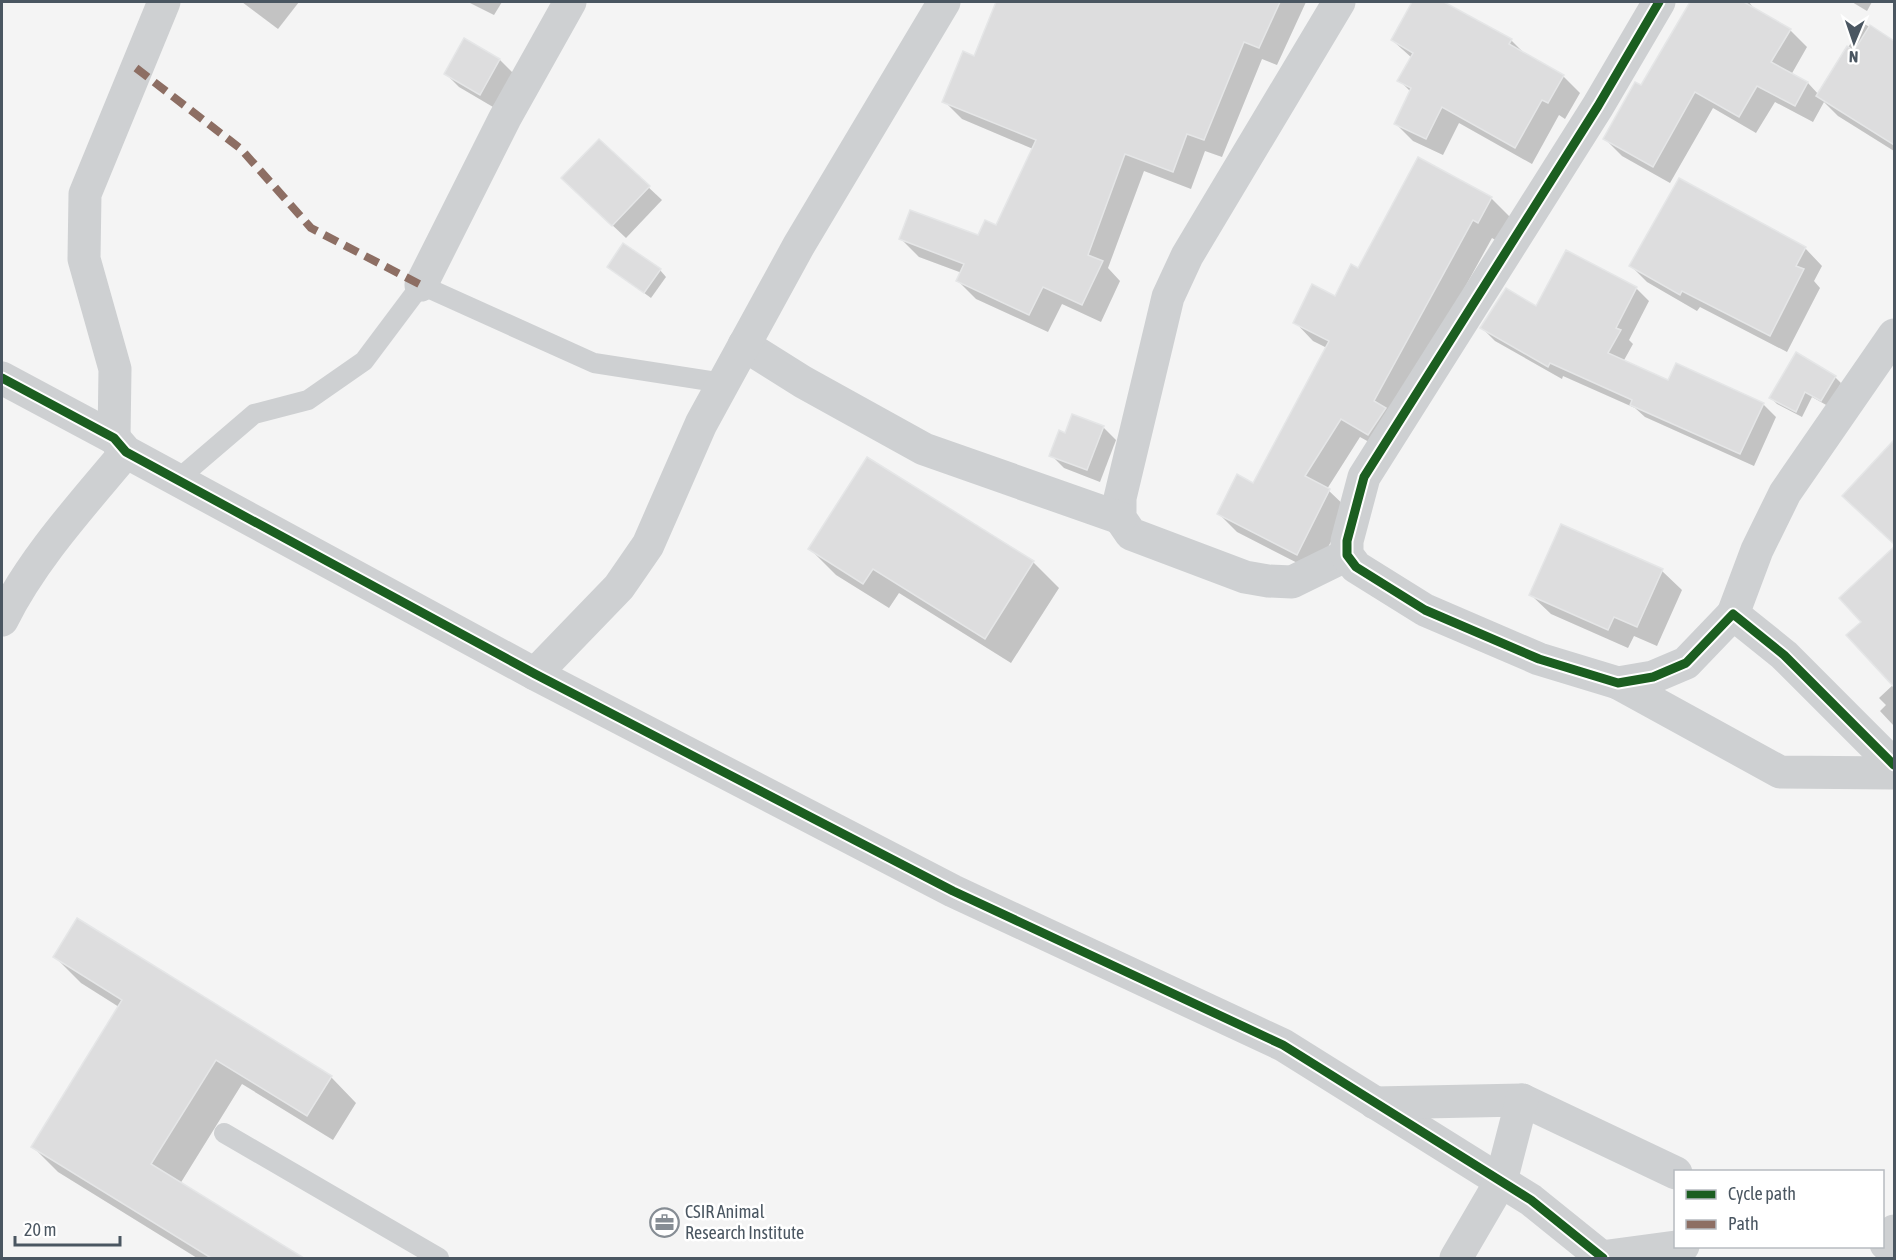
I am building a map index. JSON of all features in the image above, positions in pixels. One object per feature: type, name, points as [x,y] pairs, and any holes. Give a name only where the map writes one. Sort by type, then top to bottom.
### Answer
[{"type":"street","points":[[2,621],[14,596],[43,552],[120,445],[115,369],[84,259],[85,194],[164,2]]},
{"type":"street","points":[[421,285],[505,118],[570,2]]},
{"type":"street","points":[[535,674],[619,586],[648,545],[700,424],[799,245],[944,2]]},
{"type":"street","points":[[1339,2],[1186,256],[1168,297],[1120,498],[1120,518],[1131,534],[1257,579],[1292,582],[1347,555]]},
{"type":"street","points":[[1659,2],[1598,106],[1364,477],[1347,541],[1347,555],[1356,567],[1425,610],[1539,659],[1618,683],[1780,772],[1894,772]]},
{"type":"street","points":[[1618,683],[1653,677],[1686,663],[1733,614],[1757,550],[1785,493],[1894,335]]},
{"type":"street","points":[[744,345],[803,382],[924,449],[1120,518]]},
{"type":"street","points":[[2,378],[177,480],[535,674],[953,891],[1283,1045],[1531,1200],[1602,1258],[1674,1247]]},
{"type":"street","points":[[1733,614],[1784,655],[1894,765]]},
{"type":"street","points":[[1375,1103],[1522,1100],[1674,1172]]},
{"type":"street","points":[[1456,1258],[1501,1181],[1522,1100]]},
{"type":"lane","points":[[177,480],[254,414],[308,400],[364,361],[421,285],[594,363],[723,383]]},
{"type":"lane","points":[[224,1133],[439,1258]]},
{"type":"building","points":[[996,2],[1280,2],[1259,48],[1244,42],[1204,140],[1187,134],[1173,172],[1125,154],[1088,255],[1103,261],[1082,305],[1043,287],[1029,315],[956,281],[964,264],[899,239],[910,210],[978,235],[985,220],[996,225],[1036,140],[942,102],[963,51],[974,56]]},
{"type":"building","points":[[1412,2],[1444,2],[1512,39],[1509,44],[1564,75],[1548,103],[1542,100],[1515,148],[1442,107],[1426,139],[1394,124],[1411,88],[1397,81],[1413,53],[1391,40]]},
{"type":"building","points":[[1690,2],[1744,2],[1791,29],[1771,62],[1808,82],[1795,106],[1757,86],[1739,117],[1695,92],[1653,167],[1603,139],[1635,82],[1641,85]]},
{"type":"building","points":[[1870,25],[1894,41],[1894,145],[1816,96],[1847,46],[1854,51]]},
{"type":"building","points":[[464,38],[500,59],[480,95],[444,74]]},
{"type":"building","points":[[599,139],[650,186],[612,226],[561,178]]},
{"type":"building","points":[[1418,157],[1492,197],[1478,223],[1473,220],[1374,401],[1386,408],[1368,435],[1341,419],[1305,476],[1330,489],[1297,555],[1217,514],[1237,474],[1253,483],[1329,341],[1293,323],[1312,284],[1335,296],[1351,264],[1358,268]]},
{"type":"building","points":[[1679,178],[1806,247],[1796,266],[1804,269],[1770,336],[1682,291],[1680,295],[1629,266]]},
{"type":"building","points":[[623,243],[661,269],[644,293],[607,267]]},
{"type":"building","points":[[1566,250],[1637,287],[1616,328],[1621,330],[1608,353],[1668,380],[1676,363],[1764,403],[1740,454],[1630,405],[1632,400],[1550,363],[1548,367],[1480,328],[1506,288],[1536,306]]},
{"type":"building","points":[[1796,352],[1836,376],[1821,401],[1805,392],[1796,412],[1769,398]]},
{"type":"building","points":[[1072,414],[1104,426],[1087,470],[1049,456],[1059,430],[1065,433]]},
{"type":"building","points":[[1894,440],[1894,544],[1842,496]]},
{"type":"building","points":[[867,457],[1034,561],[985,639],[873,569],[863,584],[808,549]]},
{"type":"building","points":[[1561,524],[1663,569],[1637,627],[1614,617],[1608,630],[1529,595]]},
{"type":"building","points":[[1894,547],[1894,687],[1846,635],[1861,622],[1839,598]]},
{"type":"building","points":[[77,918],[332,1076],[307,1116],[216,1060],[151,1164],[304,1258],[211,1258],[31,1147],[122,1000],[53,957]]},
{"type":"marked path","points":[[136,68],[241,149],[311,228],[421,285]]},
{"type":"cycle path","points":[[1659,2],[1598,106],[1364,477],[1347,541],[1347,555],[1356,567],[1425,610],[1539,659],[1618,683],[1653,677],[1686,663],[1733,614],[1784,655],[1894,765]]},
{"type":"cycle path","points":[[2,378],[114,438],[126,452],[535,674],[953,891],[1283,1045],[1531,1200],[1603,1258]]},
{"type":"place","name":"CSIR Animal Research Institute","points":[[664,1222]]}]
